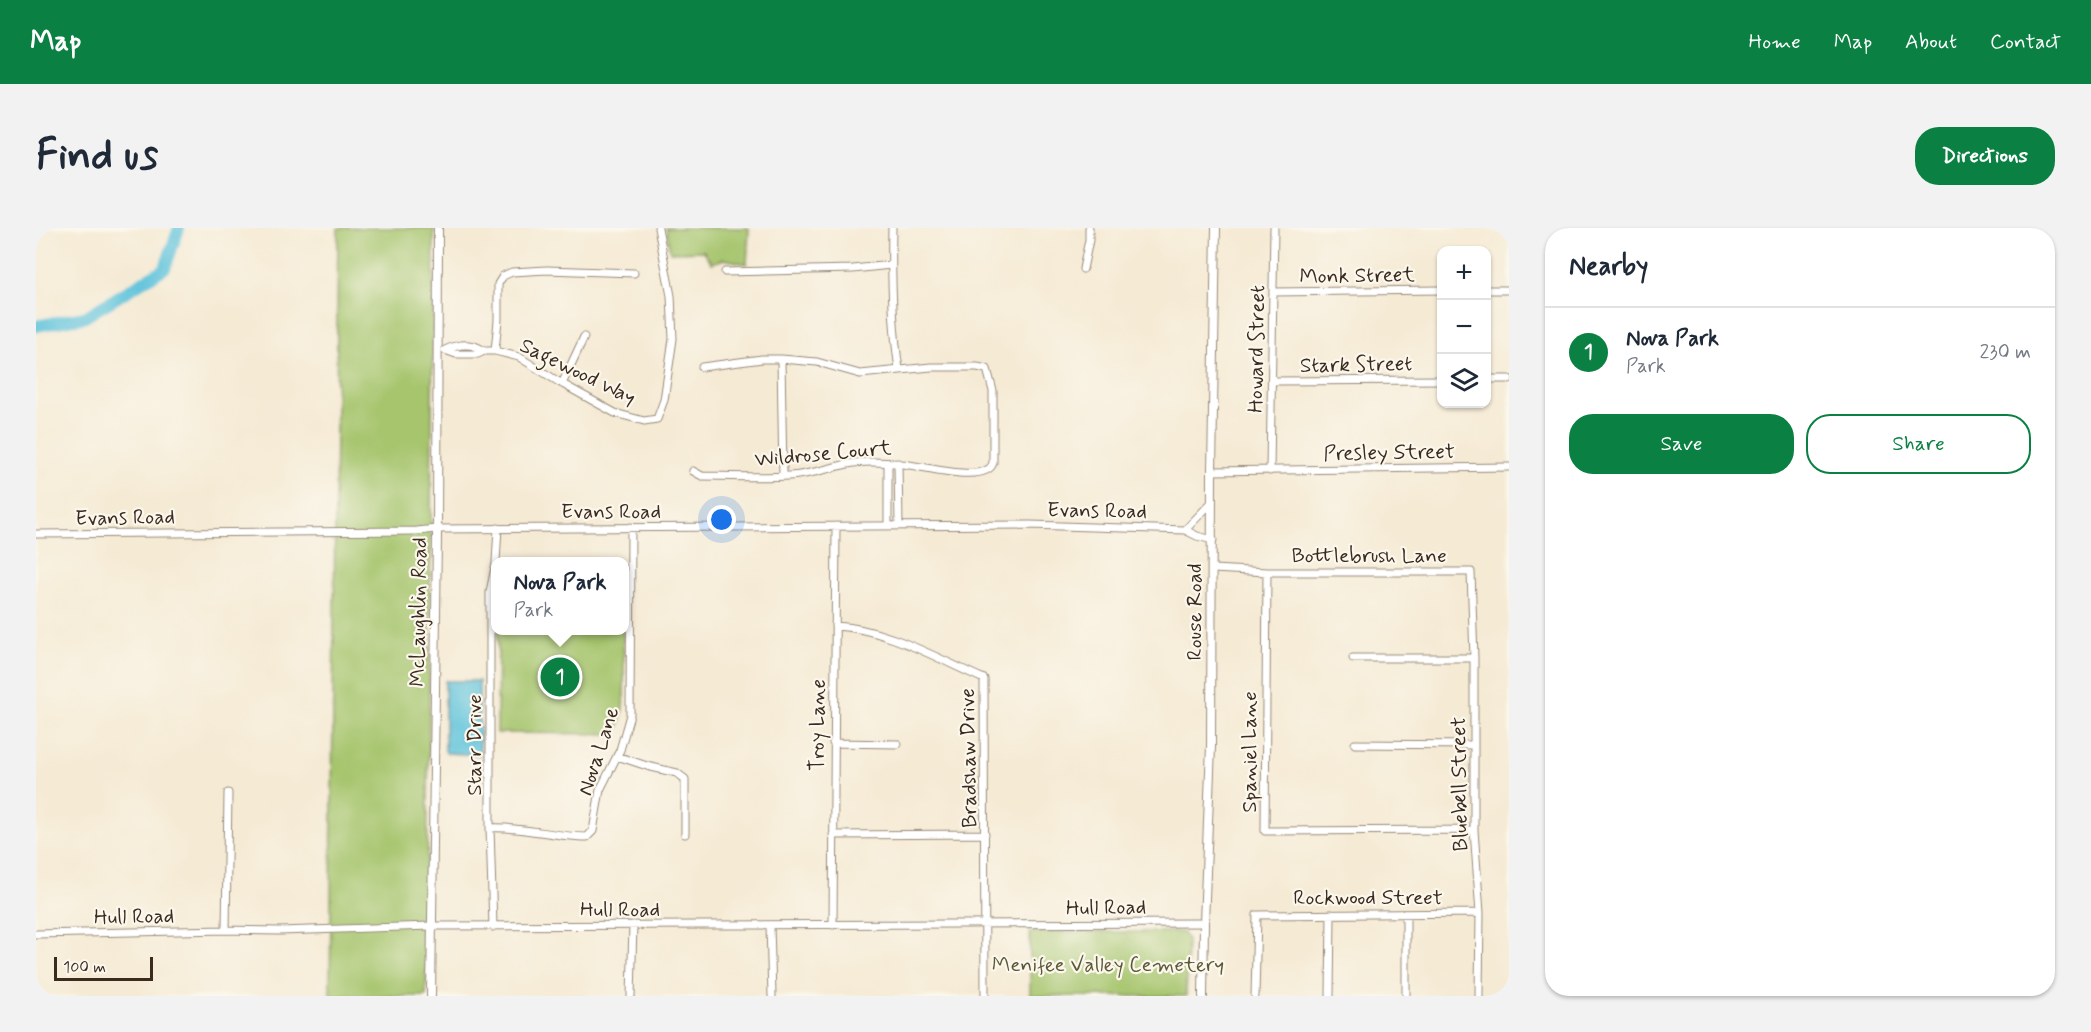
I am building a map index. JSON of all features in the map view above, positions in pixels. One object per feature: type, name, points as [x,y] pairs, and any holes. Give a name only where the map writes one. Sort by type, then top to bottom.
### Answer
[{"type":"street","name":"McLaughlin Road","points":[[431,996],[436,529],[442,350],[438,228]]},
{"type":"street","name":"Sagewood Way","points":[[442,350],[455,345],[476,345],[484,351],[495,351],[519,357],[615,413],[645,421],[657,419],[664,400],[673,339],[671,296],[658,228]]},
{"type":"street","points":[[702,367],[781,359],[817,362],[860,374],[899,369],[895,342],[891,266],[892,228]]},
{"type":"street","points":[[1083,269],[1089,228]]},
{"type":"street","name":"Rouse Road","points":[[1203,996],[1211,746],[1216,228]]},
{"type":"street","name":"Howard Street","points":[[1270,471],[1274,228]]},
{"type":"street","points":[[725,272],[891,266]]},
{"type":"street","points":[[495,351],[498,284],[503,276],[512,272],[547,270],[634,273]]},
{"type":"street","name":"Monk Street","points":[[1273,292],[1437,290]]},
{"type":"street","points":[[1491,290],[1509,290]]},
{"type":"street","points":[[562,384],[584,337]]},
{"type":"street","points":[[781,359],[783,476]]},
{"type":"street","name":"Wildrose Court","points":[[693,471],[702,476],[783,476],[851,464],[898,463],[960,472],[981,473],[992,468],[993,391],[987,369],[931,367],[899,369]]},
{"type":"street","points":[[1491,379],[1509,379]]},
{"type":"street","name":"Stark Street","points":[[1272,381],[1437,380]]},
{"type":"street","points":[[898,463],[899,526]]},
{"type":"street","points":[[888,464],[888,526]]},
{"type":"street","name":"Presley Street","points":[[1212,471],[1509,467]]},
{"type":"street","points":[[1185,530],[1212,502]]},
{"type":"street","name":"Evans Road","points":[[36,534],[417,531],[498,528],[1030,525],[1185,530],[1213,540]]},
{"type":"street","name":"Troy Lane","points":[[833,925],[836,526]]},
{"type":"street","name":"Nova Lane","points":[[490,828],[504,827],[586,837],[593,831],[600,790],[617,756],[630,715],[632,693],[631,527]]},
{"type":"street","name":"Starr Drive","points":[[496,557],[498,528]]},
{"type":"street","name":"Bottlebrush Lane","points":[[1213,569],[1267,572],[1472,572]]},
{"type":"street","name":"Spaniel Lane","points":[[1267,572],[1265,831],[1474,830]]},
{"type":"street","name":"Bluebell Street","points":[[1472,572],[1474,830],[1480,913],[1479,996]]},
{"type":"street","name":"Bradshaw Drive","points":[[835,626],[850,627],[886,636],[984,679],[985,996]]},
{"type":"street","name":"Starr Drive","points":[[493,635],[490,828],[493,927]]},
{"type":"street","points":[[1353,658],[1474,658]]},
{"type":"street","points":[[833,743],[898,744]]},
{"type":"street","points":[[1355,744],[1474,746]]},
{"type":"street","points":[[617,756],[677,773],[685,779],[686,834]]},
{"type":"street","points":[[226,930],[228,793]]},
{"type":"street","points":[[833,835],[986,834]]},
{"type":"street","name":"Rockwood Street","points":[[1255,996],[1257,915],[1480,913]]},
{"type":"street","points":[[1330,996],[1331,914]]},
{"type":"street","points":[[1406,915],[1406,996]]},
{"type":"street","name":"Hull Road","points":[[36,934],[280,931],[431,926],[1204,923]]},
{"type":"street","points":[[631,996],[633,925]]},
{"type":"street","points":[[770,925],[772,996]]},
{"type":"green space","points":[[338,228],[434,228],[426,996],[330,996]]},
{"type":"green space","points":[[666,228],[749,228],[747,264],[724,259],[712,263],[704,251],[670,252]]},
{"type":"green space","points":[[498,635],[623,635],[623,711],[616,734],[497,733]]},
{"type":"green space","name":"Menifee Valley Cemetery","points":[[1030,932],[1182,932],[1187,939],[1186,996],[1030,996]]},
{"type":"water","points":[[445,681],[479,681],[480,755],[445,751]]},
{"type":"waterway","points":[[36,326],[85,317],[165,268],[179,228]]},
{"type":"place","name":"Nova Park","points":[[560,677]]}]
